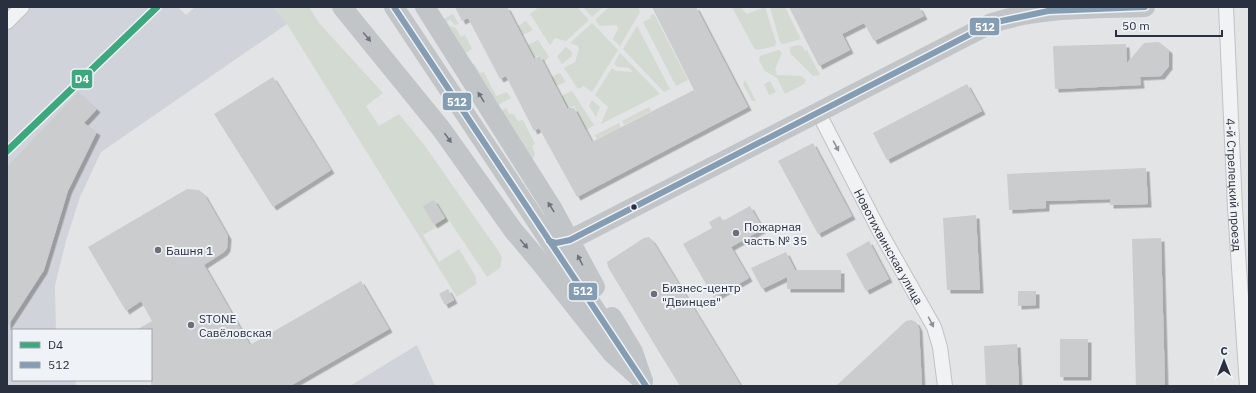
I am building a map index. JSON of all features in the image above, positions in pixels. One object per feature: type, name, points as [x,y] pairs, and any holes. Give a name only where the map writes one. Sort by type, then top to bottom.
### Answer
[{"type":"street","points":[[7,22],[22,7]]},
{"type":"street","points":[[342,7],[442,130],[513,230],[612,353],[644,384]]},
{"type":"street","points":[[394,7],[644,384]]},
{"type":"street","points":[[425,7],[552,208],[633,352],[644,384]]},
{"type":"street","points":[[549,241],[556,243],[570,240],[992,23],[1014,16],[1054,12],[1145,7]]},
{"type":"street","name":"4-й Стрелецкий проезд","points":[[1226,7],[1235,208],[1246,386]]},
{"type":"street","name":"Новотихвинская улица","points":[[818,112],[880,230],[934,327],[940,347],[945,386]]},
{"type":"shaded area","points":[[7,7],[178,7],[186,15],[195,7],[274,7],[287,24],[101,152],[80,197],[66,241],[55,285],[56,329],[12,329],[12,381],[74,381],[77,386],[7,386]]},
{"type":"shaded area","points":[[274,7],[309,7],[319,23],[383,93],[366,106],[379,126],[399,114],[425,146],[499,252],[502,258],[500,268],[487,277],[449,220],[423,235],[439,262],[459,249],[476,277],[476,284],[457,297],[287,24]]},
{"type":"shaded area","points":[[539,7],[577,7],[589,20],[566,41],[555,38],[550,45],[530,14]]},
{"type":"shaded area","points":[[583,7],[603,7],[592,17]]},
{"type":"shaded area","points":[[609,7],[638,7],[640,12],[620,46],[613,39],[618,29],[617,25],[600,26],[595,20]]},
{"type":"shaded area","points":[[732,7],[740,7],[747,14],[765,7],[776,42],[775,46],[757,50],[754,48]]},
{"type":"shaded area","points":[[770,7],[785,7],[801,39],[783,44],[780,42]]},
{"type":"shaded area","points":[[453,14],[459,24],[454,25],[450,19],[447,22],[450,26],[456,28],[461,37],[465,35],[472,49],[465,53],[443,19]]},
{"type":"shaded area","points":[[654,14],[688,80],[676,86],[643,22],[651,18],[650,16]]},
{"type":"shaded area","points":[[526,21],[533,30],[523,35],[518,26]]},
{"type":"shaded area","points":[[592,23],[618,50],[592,92],[584,86],[578,89],[564,68],[575,62],[579,49],[578,46],[570,43]]},
{"type":"shaded area","points":[[637,26],[670,89],[664,92],[623,49]]},
{"type":"shaded area","points":[[538,40],[549,57],[544,62],[540,55],[534,58],[528,45]]},
{"type":"shaded area","points":[[798,45],[802,46],[805,51],[807,50],[820,75],[813,76],[790,53],[790,47]]},
{"type":"shaded area","points":[[566,47],[572,52],[572,56],[562,64],[557,56]]},
{"type":"shaded area","points":[[779,50],[782,53],[775,69],[777,75],[801,76],[806,80],[804,84],[785,94],[777,78],[765,71],[759,60],[760,56]]},
{"type":"shaded area","points":[[620,53],[660,94],[601,124],[608,107],[595,95],[612,68],[616,71],[633,72],[629,68],[618,67],[614,64]]},
{"type":"shaded area","points":[[472,64],[474,64],[480,73],[484,72],[496,96],[507,92],[511,98],[498,105]]},
{"type":"shaded area","points":[[560,73],[566,82],[556,86],[551,77]]},
{"type":"shaded area","points":[[745,80],[756,101],[752,101],[743,84]]},
{"type":"shaded area","points":[[770,81],[776,92],[769,95],[764,84]]},
{"type":"shaded area","points":[[572,91],[594,125],[586,130],[574,106],[568,109],[561,96]]},
{"type":"shaded area","points":[[592,100],[600,107],[596,117],[589,106]]},
{"type":"shaded area","points":[[649,107],[651,111],[624,125],[622,121]]},
{"type":"shaded area","points":[[506,108],[509,114],[514,114],[518,121],[523,120],[535,144],[532,146],[535,154],[532,160],[501,111]]},
{"type":"shaded area","points":[[619,123],[621,127],[597,139],[595,135]]},
{"type":"shaded area","points":[[417,345],[435,386],[350,386]]},
{"type":"building","points":[[455,7],[507,7],[534,59],[540,56],[567,108],[574,108],[592,142],[694,90],[652,7],[696,7],[748,107],[577,197],[539,128],[534,131],[506,76],[500,79],[468,18],[462,21]]},
{"type":"building","points":[[789,7],[919,7],[924,16],[874,41],[864,23],[842,34],[850,50],[819,66]]},
{"type":"building","points":[[1159,42],[1169,50],[1169,66],[1161,76],[1140,77],[1141,85],[1055,89],[1053,46],[1126,44],[1127,63],[1144,43]]},
{"type":"building","points":[[273,77],[331,170],[273,207],[214,114]]},
{"type":"building","points":[[967,84],[982,111],[887,160],[873,133]]},
{"type":"building","points":[[78,92],[97,109],[84,123],[97,132],[68,191],[44,270],[7,327],[7,167]]},
{"type":"building","points":[[813,143],[852,216],[818,234],[778,161]]},
{"type":"building","points":[[1146,168],[1148,204],[1110,205],[1110,199],[1046,201],[1046,208],[1009,210],[1007,174]]},
{"type":"building","points":[[187,189],[199,190],[204,194],[228,236],[227,248],[224,252],[204,265],[250,345],[361,281],[389,329],[290,386],[151,386],[152,329],[138,329],[152,321],[141,301],[126,311],[88,247]]},
{"type":"building","points":[[434,200],[445,218],[434,225],[423,206]]},
{"type":"building","points":[[750,206],[763,229],[731,247],[749,278],[714,298],[683,244],[712,228],[709,222],[720,216],[723,221]]},
{"type":"building","points":[[976,215],[980,290],[947,290],[943,218]]},
{"type":"building","name":"Бизнес-центр \"Двинцев\"","points":[[649,237],[741,386],[680,386],[659,352],[608,267],[607,262],[644,238]]},
{"type":"building","points":[[1161,238],[1165,386],[1136,386],[1132,239]]},
{"type":"building","points":[[869,241],[889,279],[866,291],[846,254]]},
{"type":"building","points":[[786,252],[795,270],[841,270],[841,289],[787,289],[787,277],[762,289],[751,268]]},
{"type":"building","points":[[448,289],[454,300],[445,305],[439,294]]},
{"type":"building","points":[[1018,291],[1036,291],[1036,305],[1018,306]]},
{"type":"building","points":[[911,320],[916,322],[919,328],[922,386],[836,386],[906,321]]},
{"type":"building","points":[[1060,339],[1088,339],[1088,377],[1060,377]]},
{"type":"building","points":[[1017,344],[1019,386],[986,386],[984,346]]},
{"type":"transit line","name":"D4","points":[[7,151],[157,7]]},
{"type":"transit line","name":"512","points":[[394,7],[646,386]]},
{"type":"transit line","name":"512","points":[[549,241],[556,243],[570,240],[992,23],[1048,11],[1145,7]]},
{"type":"place","name":"Пожарная часть № 35","points":[[736,233]]},
{"type":"place","name":"Башня 1","points":[[158,250]]},
{"type":"place","name":"Бизнес-центр \"Двинцев\"","points":[[654,294]]},
{"type":"place","name":"STONE Савёловская","points":[[191,325]]}]
